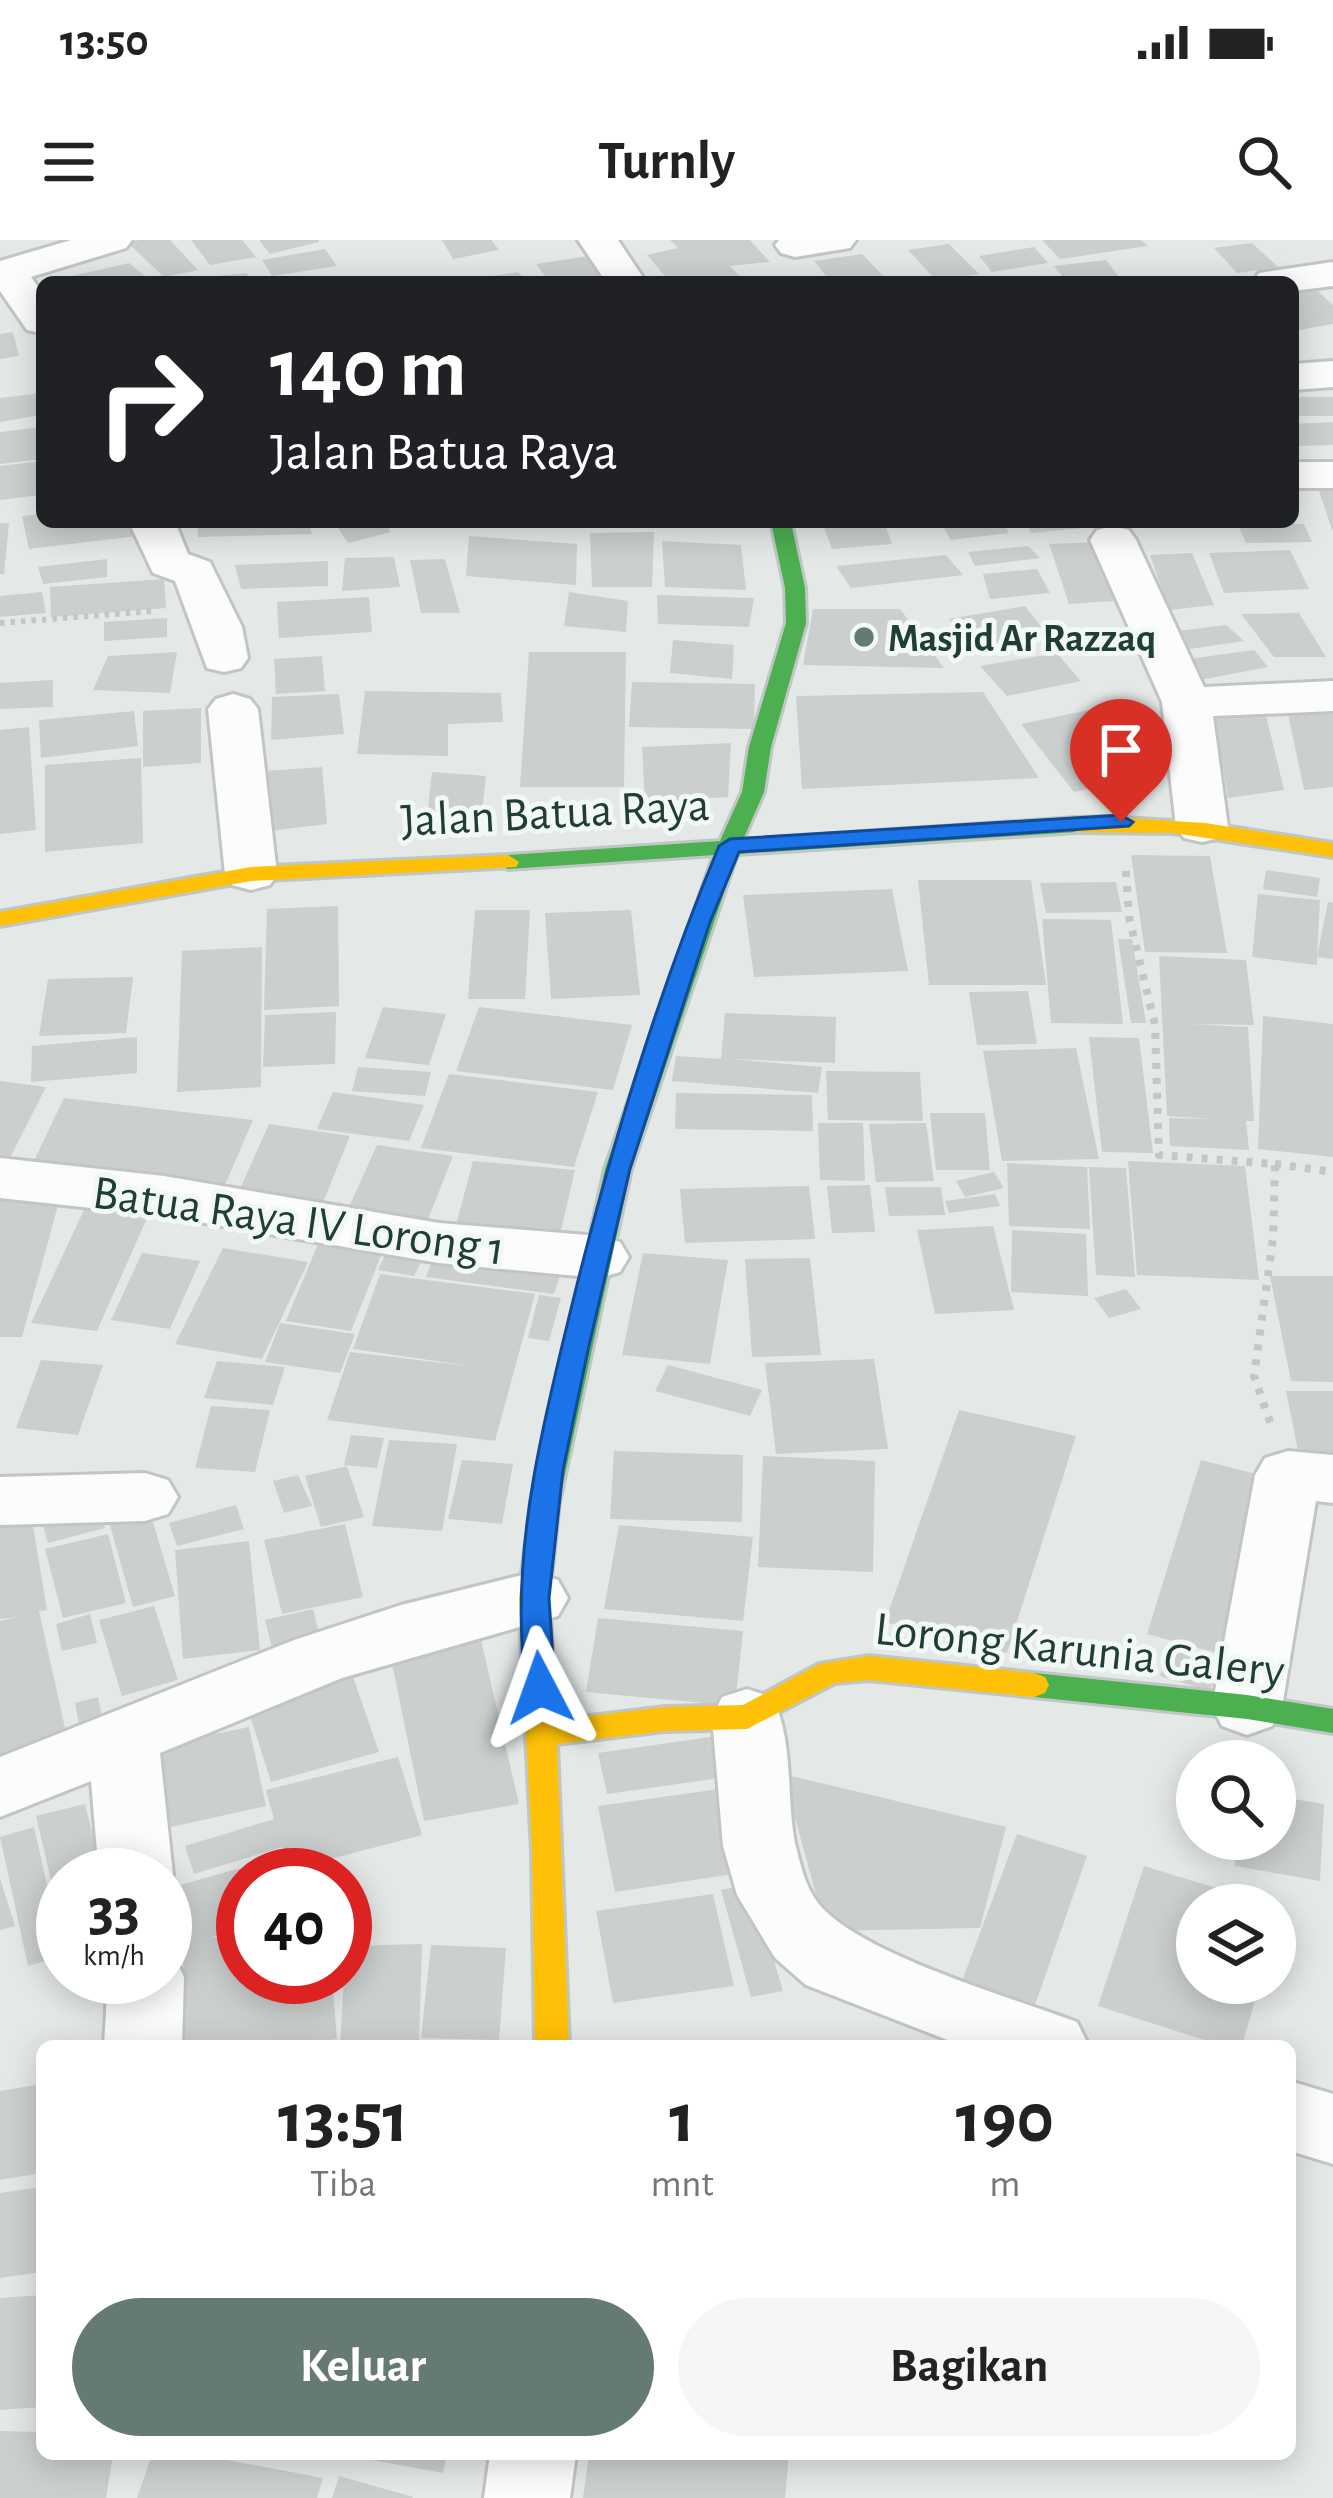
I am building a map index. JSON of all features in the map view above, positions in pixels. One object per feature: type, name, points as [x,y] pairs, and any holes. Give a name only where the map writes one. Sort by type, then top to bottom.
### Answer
[{"type":"street","points":[[36,313],[7,272],[112,240]]},
{"type":"street","points":[[598,240],[622,276]]},
{"type":"street","points":[[795,245],[836,240]]},
{"type":"street","points":[[1299,279],[1333,274]]},
{"type":"street","points":[[1299,377],[1333,374]]},
{"type":"street","points":[[1299,475],[1333,475]]},
{"type":"street","points":[[154,528],[169,563],[194,572],[210,606],[224,658]]},
{"type":"street","points":[[552,2040],[534,1598],[549,1470],[618,1169],[699,922],[753,792],[760,747],[796,623],[795,588],[782,528]]},
{"type":"street","points":[[1113,540],[1187,702],[1202,827]]},
{"type":"street","points":[[1187,702],[1333,696]]},
{"type":"street","points":[[232,709],[251,874]]},
{"type":"street","name":"Jalan Batua Raya","points":[[0,920],[251,874],[1121,822],[1202,827],[1333,850]]},
{"type":"street","name":"Batua Raya IV Lorong 1","points":[[0,1178],[164,1196],[439,1243],[599,1257]]},
{"type":"street","points":[[1246,1707],[1310,1477]]},
{"type":"street","points":[[0,1501],[145,1497]]},
{"type":"street","points":[[0,1788],[339,1652],[401,1631],[534,1598]]},
{"type":"street","name":"Lorong Karunia Galery","points":[[542,1734],[664,1719],[747,1717],[830,1672],[869,1668],[1333,1720]]},
{"type":"street","points":[[747,1717],[764,1859],[787,1920],[833,1962],[1034,2040]]},
{"type":"street","points":[[123,1738],[133,1848]]},
{"type":"street","points":[[143,2040],[145,2004]]},
{"type":"street","points":[[1296,2118],[1333,2129]]},
{"type":"street","points":[[527,2498],[532,2460]]},
{"type":"path","points":[[0,623],[210,606]]},
{"type":"path","points":[[1121,822],[1129,917],[1155,1025],[1159,1154],[1333,1172]]},
{"type":"path","points":[[1275,1164],[1273,1239],[1254,1376],[1310,1477]]},
{"type":"building","points":[[170,240],[198,270],[163,276],[128,243]]},
{"type":"building","points":[[191,240],[242,240],[256,257],[210,265]]},
{"type":"building","points":[[259,240],[319,240],[319,242],[270,254]]},
{"type":"building","points":[[442,240],[491,240],[499,250],[453,259]]},
{"type":"building","points":[[670,240],[750,240],[770,262],[730,266],[739,276],[665,276],[647,255],[678,248]]},
{"type":"building","points":[[1042,240],[1141,240],[1148,246],[1060,259]]},
{"type":"building","points":[[1252,243],[1278,267],[1237,273],[1214,248]]},
{"type":"building","points":[[949,244],[979,274],[932,276],[908,250]]},
{"type":"building","points":[[1034,247],[1048,263],[992,272],[979,256]]},
{"type":"building","points":[[325,249],[337,266],[272,276],[262,260]]},
{"type":"building","points":[[862,254],[883,276],[826,276],[814,261]]},
{"type":"building","points":[[588,256],[605,276],[545,276],[536,264]]},
{"type":"building","points":[[1106,260],[1118,276],[1062,276],[1054,266]]},
{"type":"building","points":[[129,263],[145,276],[72,276]]},
{"type":"building","points":[[1311,285],[1333,305],[1333,324],[1299,329],[1299,287]]},
{"type":"building","points":[[13,332],[19,356],[0,359],[0,334]]},
{"type":"building","points":[[36,394],[36,416],[0,422],[0,398]]},
{"type":"building","points":[[1299,397],[1333,397],[1333,416],[1299,416]]},
{"type":"building","points":[[1333,422],[1333,445],[1299,446],[1299,424]]},
{"type":"building","points":[[36,428],[36,460],[0,464],[0,432]]},
{"type":"building","points":[[36,462],[36,496],[0,500],[0,466]]},
{"type":"building","points":[[1333,484],[1333,530],[1332,530],[1317,485]]},
{"type":"building","points":[[36,515],[36,528],[135,528],[137,536],[29,549],[22,516]]},
{"type":"building","points":[[0,523],[9,523],[4,574],[0,574]]},
{"type":"building","points":[[1299,524],[1304,524],[1312,542],[1246,543],[1240,528],[1299,528]]},
{"type":"building","points":[[197,528],[310,528],[312,534],[198,537]]},
{"type":"building","points":[[338,528],[389,528],[391,532],[348,543]]},
{"type":"building","points":[[824,528],[886,528],[892,544],[832,549]]},
{"type":"building","points":[[944,528],[1006,528],[1009,533],[951,540]]},
{"type":"building","points":[[1029,528],[1084,528],[1031,533]]},
{"type":"building","points":[[654,532],[652,587],[592,587],[590,533]]},
{"type":"building","points":[[469,536],[577,544],[576,585],[466,576]]},
{"type":"building","points":[[662,541],[741,545],[746,590],[665,587]]},
{"type":"building","points":[[1102,542],[1127,600],[1069,604],[1049,544]]},
{"type":"building","points":[[1028,546],[1040,558],[975,566],[968,552]]},
{"type":"building","points":[[1290,550],[1309,589],[1224,593],[1209,553]]},
{"type":"building","points":[[1192,553],[1214,605],[1169,610],[1150,555]]},
{"type":"building","points":[[946,555],[963,575],[851,588],[836,566]]},
{"type":"building","points":[[394,557],[400,587],[342,591],[345,558]]},
{"type":"building","points":[[107,559],[107,577],[43,584],[38,567]]},
{"type":"building","points":[[445,559],[460,613],[421,613],[410,560]]},
{"type":"building","points":[[328,561],[328,586],[241,589],[235,565]]},
{"type":"building","points":[[1037,569],[1050,593],[990,599],[983,574]]},
{"type":"building","points":[[164,579],[166,608],[51,617],[50,587]]},
{"type":"building","points":[[42,592],[46,613],[0,617],[0,596]]},
{"type":"building","points":[[569,592],[628,601],[626,632],[564,626]]},
{"type":"building","points":[[657,595],[754,598],[749,627],[658,624]]},
{"type":"building","points":[[369,597],[372,632],[279,638],[277,602]]},
{"type":"building","points":[[1025,606],[1048,635],[970,651],[949,619]]},
{"type":"building","name":"Masjid Ar Razzaq","points":[[813,609],[900,609],[944,668],[803,665]]},
{"type":"building","points":[[1299,613],[1326,657],[1274,657],[1241,614]]},
{"type":"building","points":[[167,618],[167,637],[104,641],[104,622]]},
{"type":"building","points":[[1226,625],[1244,641],[1183,650],[1169,632]]},
{"type":"building","points":[[673,640],[734,645],[732,679],[670,673]]},
{"type":"building","points":[[1254,650],[1268,667],[1190,682],[1174,661]]},
{"type":"building","points":[[177,652],[170,693],[93,690],[108,656]]},
{"type":"building","points":[[529,652],[626,652],[624,787],[520,787]]},
{"type":"building","points":[[1057,653],[1081,681],[1007,696],[980,666]]},
{"type":"building","points":[[322,656],[325,691],[276,694],[274,659]]},
{"type":"building","points":[[53,680],[53,707],[0,709],[0,683]]},
{"type":"building","points":[[632,682],[755,684],[754,729],[629,727]]},
{"type":"building","points":[[365,691],[501,693],[503,722],[448,724],[448,756],[357,754]]},
{"type":"building","points":[[983,692],[1039,778],[802,789],[796,696]]},
{"type":"building","points":[[339,694],[344,734],[271,740],[272,697]]},
{"type":"building","points":[[1264,707],[1284,790],[1228,798],[1214,711]]},
{"type":"building","points":[[201,708],[201,763],[143,767],[143,711]]},
{"type":"building","points":[[1287,709],[1333,709],[1333,787],[1304,790]]},
{"type":"building","points":[[1089,710],[1141,777],[1074,792],[1021,724]]},
{"type":"building","points":[[134,711],[138,746],[41,758],[39,720]]},
{"type":"building","points":[[29,727],[36,830],[0,834],[0,730]]},
{"type":"building","points":[[731,743],[728,797],[645,802],[642,747]]},
{"type":"building","points":[[141,758],[143,843],[45,852],[45,765]]},
{"type":"building","points":[[322,767],[327,824],[269,831],[265,771]]},
{"type":"building","points":[[432,772],[486,776],[480,830],[426,827]]},
{"type":"building","points":[[1131,855],[1210,856],[1227,953],[1145,952]]},
{"type":"building","points":[[1266,870],[1320,878],[1317,897],[1263,889]]},
{"type":"building","points":[[918,880],[1031,880],[1046,985],[929,985]]},
{"type":"building","points":[[1116,882],[1122,912],[1046,913],[1040,883]]},
{"type":"building","points":[[892,889],[908,971],[754,977],[743,895]]},
{"type":"building","points":[[1258,894],[1320,900],[1317,956],[1328,902],[1333,903],[1333,959],[1317,957],[1317,965],[1252,957]]},
{"type":"building","points":[[338,906],[339,1006],[264,1010],[267,909]]},
{"type":"building","points":[[475,910],[530,910],[525,999],[468,999]]},
{"type":"building","points":[[631,910],[640,995],[551,999],[545,913]]},
{"type":"building","points":[[1042,919],[1111,920],[1123,1024],[1051,1023]]},
{"type":"building","points":[[1118,939],[1132,939],[1146,1023],[1131,1023]]},
{"type":"building","points":[[262,947],[261,1087],[177,1092],[182,951]]},
{"type":"building","points":[[1159,956],[1246,960],[1254,1025],[1190,1024],[1248,1027],[1254,1121],[1246,1121],[1249,1150],[1170,1146],[1169,1118],[1212,1119],[1167,1116]]},
{"type":"building","points":[[133,977],[126,1033],[39,1036],[48,979]]},
{"type":"building","points":[[1028,991],[1037,1044],[977,1045],[969,992]]},
{"type":"building","points":[[383,1007],[446,1014],[429,1065],[365,1058]]},
{"type":"building","points":[[479,1007],[632,1025],[613,1090],[456,1071]]},
{"type":"building","points":[[336,1012],[335,1064],[263,1067],[265,1015]]},
{"type":"building","points":[[725,1013],[836,1017],[835,1063],[730,1059],[822,1067],[818,1093],[672,1081],[676,1056],[721,1059]]},
{"type":"building","points":[[1263,1016],[1333,1024],[1333,1157],[1258,1149]]},
{"type":"building","points":[[137,1037],[137,1073],[31,1082],[32,1046]]},
{"type":"building","points":[[1089,1037],[1139,1038],[1153,1153],[1102,1152]]},
{"type":"building","points":[[1076,1048],[1099,1159],[1002,1161],[983,1051]]},
{"type":"building","points":[[358,1067],[431,1072],[425,1096],[352,1091]]},
{"type":"building","points":[[826,1071],[920,1072],[923,1121],[828,1120]]},
{"type":"building","points":[[449,1074],[598,1092],[574,1167],[421,1148]]},
{"type":"building","points":[[0,1081],[46,1087],[10,1158],[0,1157]]},
{"type":"building","points":[[333,1092],[424,1105],[409,1141],[317,1129]]},
{"type":"building","points":[[676,1093],[812,1095],[813,1131],[675,1129]]},
{"type":"building","points":[[64,1098],[253,1120],[221,1194],[29,1171]]},
{"type":"building","points":[[930,1113],[985,1113],[990,1170],[936,1170]]},
{"type":"building","points":[[818,1123],[863,1123],[865,1181],[820,1180]]},
{"type":"building","points":[[926,1123],[934,1181],[876,1182],[869,1124]]},
{"type":"building","points":[[269,1124],[350,1136],[319,1212],[235,1200]]},
{"type":"building","points":[[377,1145],[453,1156],[427,1222],[348,1209]]},
{"type":"building","points":[[473,1161],[575,1170],[560,1235],[456,1225]]},
{"type":"building","points":[[1128,1161],[1245,1166],[1259,1280],[1137,1275]]},
{"type":"building","points":[[1007,1163],[1087,1167],[1090,1229],[1009,1226]]},
{"type":"building","points":[[1089,1167],[1126,1168],[1135,1277],[1096,1275]]},
{"type":"building","points":[[994,1172],[1004,1188],[965,1197],[956,1181]]},
{"type":"building","points":[[870,1185],[875,1232],[832,1233],[827,1186]]},
{"type":"building","points":[[809,1186],[815,1239],[685,1243],[680,1189]]},
{"type":"building","points":[[885,1187],[941,1187],[945,1215],[889,1216]]},
{"type":"building","points":[[995,1194],[1000,1206],[949,1213],[945,1201]]},
{"type":"building","points":[[0,1196],[60,1198],[22,1337],[0,1337]]},
{"type":"building","points":[[84,1210],[147,1218],[97,1331],[31,1323]]},
{"type":"building","points":[[993,1226],[1014,1310],[935,1314],[917,1230]]},
{"type":"building","points":[[1012,1230],[1086,1234],[1088,1296],[1011,1292]]},
{"type":"building","points":[[323,1232],[387,1241],[351,1331],[286,1321]]},
{"type":"building","points":[[389,1246],[426,1252],[414,1276],[378,1270]]},
{"type":"building","points":[[223,1248],[308,1262],[262,1359],[175,1344]]},
{"type":"building","points":[[435,1252],[562,1269],[554,1294],[426,1277]]},
{"type":"building","points":[[142,1253],[200,1261],[170,1329],[111,1320]]},
{"type":"building","points":[[643,1253],[728,1260],[710,1364],[622,1355]]},
{"type":"building","points":[[810,1258],[821,1355],[752,1357],[745,1259]]},
{"type":"building","points":[[380,1274],[535,1294],[495,1441],[327,1420],[350,1352],[477,1367],[353,1349]]},
{"type":"building","points":[[1270,1276],[1333,1276],[1333,1382],[1291,1381]]},
{"type":"building","points":[[1126,1289],[1141,1309],[1109,1318],[1094,1298]]},
{"type":"building","points":[[539,1295],[561,1298],[549,1341],[528,1338]]},
{"type":"building","points":[[280,1323],[355,1334],[340,1373],[265,1362]]},
{"type":"building","points":[[874,1359],[888,1449],[776,1454],[765,1363]]},
{"type":"building","points":[[41,1360],[103,1365],[78,1435],[16,1428]]},
{"type":"building","points":[[217,1361],[285,1367],[273,1405],[204,1398]]},
{"type":"building","points":[[668,1365],[762,1390],[750,1416],[655,1391]]},
{"type":"building","points":[[1286,1391],[1333,1391],[1333,1470],[1302,1470]]},
{"type":"building","points":[[211,1406],[270,1410],[255,1472],[195,1468]]},
{"type":"building","points":[[959,1410],[1076,1436],[1007,1653],[885,1622]]},
{"type":"building","points":[[351,1435],[384,1438],[377,1468],[344,1465]]},
{"type":"building","points":[[389,1440],[457,1444],[442,1531],[372,1526]]},
{"type":"building","points":[[614,1451],[743,1455],[742,1522],[610,1519]]},
{"type":"building","points":[[763,1456],[875,1461],[873,1572],[758,1567]]},
{"type":"building","points":[[462,1460],[513,1464],[502,1524],[448,1519]]},
{"type":"building","points":[[1201,1460],[1272,1478],[1221,1654],[1147,1634]]},
{"type":"building","points":[[347,1466],[364,1517],[321,1527],[305,1476]]},
{"type":"building","points":[[298,1475],[312,1506],[284,1513],[273,1481]]},
{"type":"building","points":[[236,1505],[244,1529],[177,1546],[169,1523]]},
{"type":"building","points":[[30,1508],[47,1610],[39,1611],[71,1755],[0,1773],[0,1621],[18,1617],[0,1619],[0,1514]]},
{"type":"building","points":[[99,1508],[105,1528],[48,1543],[42,1522]]},
{"type":"building","points":[[150,1512],[175,1596],[133,1607],[109,1522]]},
{"type":"building","points":[[345,1524],[363,1597],[282,1614],[264,1540]]},
{"type":"building","points":[[619,1525],[753,1537],[743,1621],[604,1609]]},
{"type":"building","points":[[108,1534],[126,1603],[63,1618],[45,1549]]},
{"type":"building","points":[[249,1541],[260,1650],[183,1659],[175,1550]]},
{"type":"building","points":[[154,1606],[178,1680],[122,1696],[99,1620]]},
{"type":"building","points":[[313,1609],[320,1638],[272,1648],[265,1620]]},
{"type":"building","points":[[90,1614],[97,1643],[62,1651],[56,1624]]},
{"type":"building","points":[[598,1618],[743,1631],[735,1706],[586,1692]]},
{"type":"building","points":[[478,1627],[519,1804],[424,1821],[388,1643]]},
{"type":"building","points":[[1171,1645],[1220,1660],[1210,1691],[1160,1676]]},
{"type":"building","points":[[352,1674],[379,1752],[271,1782],[246,1703]]},
{"type":"building","points":[[98,1697],[107,1741],[83,1746],[75,1703]]},
{"type":"building","points":[[249,1727],[266,1806],[157,1830],[142,1749]]},
{"type":"building","points":[[731,1734],[741,1775],[607,1794],[598,1753]]},
{"type":"building","points":[[398,1757],[422,1835],[372,1848],[216,1848],[216,1867],[194,1874],[192,1848],[185,1846],[274,1819],[266,1790]]},
{"type":"building","points":[[783,1774],[1006,1827],[980,1928],[826,1931]]},
{"type":"building","points":[[719,1789],[740,1873],[615,1892],[598,1806]]},
{"type":"building","points":[[1296,1799],[1324,1804],[1320,1881],[1235,1866],[1235,1860],[1296,1860]]},
{"type":"building","points":[[85,1804],[96,1848],[43,1848],[36,1816]]},
{"type":"building","points":[[34,1827],[39,1848],[36,1964],[28,1966],[0,1837]]},
{"type":"building","points":[[1017,1834],[1087,1856],[1035,2005],[962,1981]]},
{"type":"building","points":[[1144,1866],[1203,1884],[1176,1884],[1176,2004],[1254,2004],[1244,2040],[1204,2040],[1098,2006]]},
{"type":"building","points":[[216,1875],[216,1936],[206,1939],[216,1937],[216,2004],[334,2004],[337,2039],[184,2040],[184,2004],[192,2004],[192,1882]]},
{"type":"building","points":[[0,1878],[15,1926],[0,1930]]},
{"type":"building","points":[[751,1884],[783,1991],[751,1997],[721,1890]]},
{"type":"building","points":[[713,1894],[734,1986],[613,2003],[596,1911]]},
{"type":"building","points":[[422,1944],[419,2040],[340,2040],[343,2004],[372,2004],[372,1945]]},
{"type":"building","points":[[431,1945],[506,1948],[499,2040],[421,2038]]},
{"type":"building","points":[[36,2085],[36,2174],[0,2180],[0,2091]]},
{"type":"building","points":[[36,2188],[36,2273],[0,2278],[0,2193]]},
{"type":"building","points":[[36,2295],[36,2407],[0,2410],[0,2298]]},
{"type":"building","points":[[0,2431],[36,2432],[36,2460],[112,2460],[106,2498],[0,2498]]},
{"type":"building","points":[[150,2460],[227,2460],[323,2478],[317,2498],[137,2498]]},
{"type":"building","points":[[372,2460],[446,2460],[443,2473]]},
{"type":"building","points":[[588,2460],[788,2460],[785,2498],[583,2498]]},
{"type":"building","points":[[339,2476],[413,2497],[413,2498],[332,2498]]},
{"type":"traffic: fast","points":[[545,1502],[618,1169],[713,883],[753,792],[760,747],[796,623],[795,588],[782,528]]},
{"type":"traffic: fast","points":[[508,862],[1076,825]]},
{"type":"traffic: fast","points":[[1034,1685],[1247,1707],[1333,1721]]},
{"type":"traffic: slow","points":[[1076,825],[1173,826],[1333,850]]},
{"type":"traffic: slow","points":[[0,919],[251,874],[508,862]]},
{"type":"traffic: slow","points":[[545,1502],[534,1598],[548,1851],[552,2040]]},
{"type":"traffic: slow","points":[[542,1734],[665,1719],[747,1717],[830,1672],[869,1668],[1034,1685]]},
{"type":"place","name":"Masjid Ar Razzaq","points":[[864,637]]},
{"type":"route","points":[[540,1688],[534,1598],[549,1470],[574,1350],[618,1169],[712,883],[730,846],[1121,822]]}]
